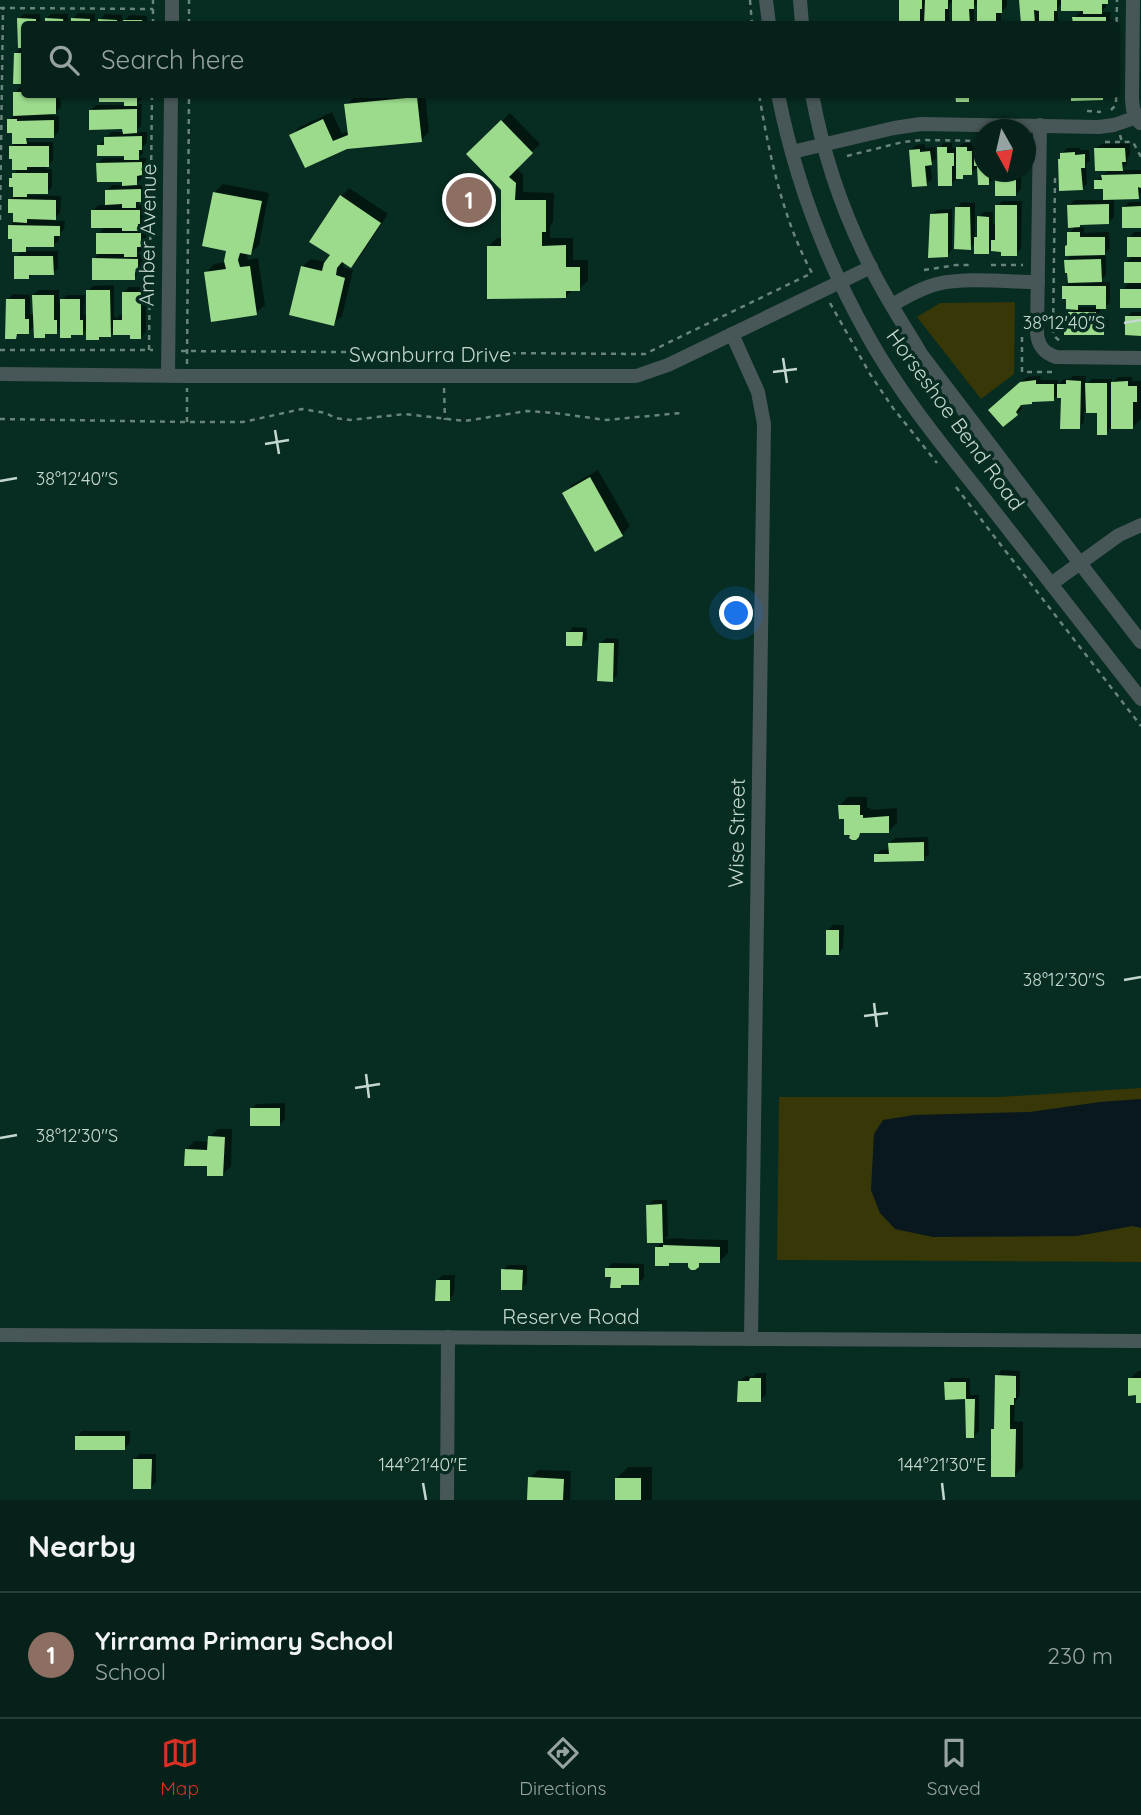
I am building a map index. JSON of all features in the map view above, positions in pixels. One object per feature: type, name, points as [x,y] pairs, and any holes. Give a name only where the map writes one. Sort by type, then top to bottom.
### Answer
[{"type":"street","points":[[172,0],[172,21]]},
{"type":"street","points":[[766,0],[769,21]]},
{"type":"street","points":[[800,0],[802,21]]},
{"type":"street","points":[[792,152],[921,124],[1107,126],[1139,121],[1131,93],[1135,5]]},
{"type":"street","name":"Amber Avenue","points":[[168,375],[171,98]]},
{"type":"street","name":"Horseshoe Bend Road","points":[[780,98],[792,152],[817,229],[840,283],[869,339],[907,397],[1141,699]]},
{"type":"street","name":"Horseshoe Bend Road","points":[[813,98],[845,210],[871,267],[921,354],[1141,642]]},
{"type":"street","points":[[1040,125],[1037,336],[1041,347],[1047,354],[1062,358],[1141,358]]},
{"type":"street","name":"Swanburra Drive","points":[[0,374],[636,376],[657,370],[871,267]]},
{"type":"street","points":[[892,305],[929,287],[944,283],[1038,282]]},
{"type":"street","name":"Wise Street","points":[[732,334],[758,392],[764,424],[751,1338]]},
{"type":"street","points":[[1051,584],[1119,535],[1141,525]]},
{"type":"street","name":"Reserve Road","points":[[0,1335],[1141,1341]]},
{"type":"street","points":[[447,1500],[448,1338]]},
{"type":"path","points":[[153,0],[153,21]]},
{"type":"path","points":[[189,0],[189,21]]},
{"type":"path","points":[[750,0],[752,21]]},
{"type":"path","points":[[1117,0],[1117,21]]},
{"type":"path","points":[[0,220],[2,8],[153,9]]},
{"type":"path","points":[[149,350],[152,98]]},
{"type":"path","points":[[187,351],[188,98]]},
{"type":"path","points":[[0,350],[645,354],[812,273],[796,237],[777,179],[760,98]]},
{"type":"path","points":[[1111,110],[1116,105],[1116,98]]},
{"type":"path","points":[[847,156],[903,142],[973,141]]},
{"type":"path","points":[[1055,169],[1053,335],[1060,342]]},
{"type":"path","points":[[0,419],[243,422],[302,409],[350,420],[405,414],[465,421],[527,411],[606,420],[681,413]]},
{"type":"shaded area","points":[[1015,302],[1014,374],[981,399],[917,317],[940,303]]},
{"type":"shaded area","points":[[1141,1088],[1141,1262],[777,1260],[779,1097],[999,1097]]},
{"type":"shaded area","points":[[1141,1099],[1141,1228],[1133,1226],[1077,1236],[933,1237],[895,1229],[880,1213],[871,1190],[874,1134],[883,1120],[914,1115],[1030,1112]]},
{"type":"building","points":[[899,0],[922,0],[920,21],[899,21]]},
{"type":"building","points":[[925,0],[948,0],[945,21],[924,21]]},
{"type":"building","points":[[952,0],[974,0],[974,9],[969,9],[970,21],[952,21]]},
{"type":"building","points":[[977,0],[1002,0],[1002,13],[996,13],[996,21],[977,21]]},
{"type":"building","points":[[1019,0],[1057,0],[1054,21],[1039,21],[1039,11],[1034,10],[1035,21],[1021,21]]},
{"type":"building","points":[[1061,0],[1108,0],[1108,4],[1102,4],[1102,14],[1083,14],[1083,11],[1061,11]]},
{"type":"building","points":[[1072,17],[1106,17],[1106,21],[1073,21]]},
{"type":"building","points":[[17,18],[36,19],[21,21],[21,48],[18,48]]},
{"type":"building","points":[[45,18],[63,21],[45,21]]},
{"type":"building","points":[[71,18],[90,19],[90,21],[71,21]]},
{"type":"building","points":[[14,53],[21,53],[21,84],[13,84]]},
{"type":"building","points":[[13,92],[21,92],[21,98],[56,98],[56,114],[13,116]]},
{"type":"building","points":[[99,98],[137,98],[137,106],[124,106],[124,102],[99,102]]},
{"type":"building","points":[[417,98],[422,142],[347,149],[305,168],[289,135],[323,119],[333,141],[348,135],[344,104]]},
{"type":"building","points":[[956,98],[969,98],[969,102],[956,102]]},
{"type":"building","points":[[1071,98],[1103,98],[1103,100],[1071,101]]},
{"type":"building","points":[[137,109],[137,133],[123,134],[122,129],[89,130],[89,110]]},
{"type":"building","points":[[7,119],[54,120],[54,138],[26,138],[27,144],[12,144],[12,133],[7,133]]},
{"type":"building","points":[[501,120],[533,153],[509,177],[516,183],[515,200],[546,200],[546,232],[542,232],[542,246],[566,245],[566,267],[580,267],[580,291],[566,291],[566,298],[487,299],[487,246],[501,246],[501,190],[466,154]]},
{"type":"building","points":[[142,136],[139,160],[124,160],[124,156],[97,156],[97,145],[104,145],[104,137]]},
{"type":"building","points":[[9,146],[49,146],[49,167],[12,170]]},
{"type":"building","points":[[937,147],[947,147],[947,153],[954,153],[952,186],[938,186]]},
{"type":"building","points":[[956,147],[967,147],[967,151],[972,151],[972,175],[963,175],[963,179],[956,179]]},
{"type":"building","points":[[1094,148],[1125,148],[1126,162],[1122,162],[1123,171],[1095,171]]},
{"type":"building","points":[[920,149],[920,152],[930,151],[932,165],[925,166],[927,186],[912,187],[909,150]]},
{"type":"building","points":[[1075,152],[1075,155],[1085,154],[1085,168],[1081,168],[1083,190],[1059,191],[1060,153]]},
{"type":"building","points":[[142,162],[142,175],[137,176],[137,185],[122,186],[122,182],[97,182],[96,163]]},
{"type":"building","points":[[12,173],[48,173],[48,194],[13,197],[13,187],[9,187]]},
{"type":"building","points":[[1141,174],[1139,199],[1103,200],[1103,189],[1094,189],[1094,180],[1102,180],[1101,175]]},
{"type":"building","points":[[978,182],[989,182],[989,185],[978,185]]},
{"type":"building","points":[[995,182],[1016,182],[1016,196],[995,196]]},
{"type":"building","points":[[141,189],[141,202],[136,202],[136,208],[122,208],[122,204],[105,205],[105,190]]},
{"type":"building","points":[[213,192],[262,201],[251,255],[240,253],[238,260],[240,267],[250,266],[257,315],[211,322],[204,272],[226,269],[226,251],[202,246]]},
{"type":"building","points":[[340,195],[381,223],[351,268],[342,262],[337,268],[336,275],[345,278],[334,326],[289,315],[301,266],[322,271],[330,255],[309,242]]},
{"type":"building","points":[[8,199],[56,200],[56,220],[27,219],[27,223],[13,222],[13,213],[8,213]]},
{"type":"building","points":[[1109,204],[1109,224],[1068,228],[1067,205]]},
{"type":"building","points":[[995,205],[1017,205],[1017,256],[1001,256],[1001,252],[991,251],[991,240],[995,240]]},
{"type":"building","points":[[1141,206],[1141,228],[1122,228],[1122,207]]},
{"type":"building","points":[[955,207],[970,207],[971,250],[954,249]]},
{"type":"building","points":[[91,210],[140,210],[138,231],[91,228]]},
{"type":"building","points":[[948,213],[948,257],[928,258],[930,214]]},
{"type":"building","points":[[977,216],[989,217],[989,254],[974,254]]},
{"type":"building","points":[[8,225],[60,226],[60,236],[54,236],[54,247],[26,247],[26,252],[12,252]]},
{"type":"building","points":[[1067,232],[1080,232],[1080,237],[1105,237],[1105,255],[1065,256]]},
{"type":"building","points":[[96,233],[141,233],[141,247],[137,247],[137,257],[96,254]]},
{"type":"building","points":[[1127,237],[1141,237],[1141,257],[1127,257]]},
{"type":"building","points":[[14,256],[53,256],[54,275],[29,275],[29,279],[14,279]]},
{"type":"building","points":[[92,258],[138,259],[138,273],[135,272],[135,280],[92,280]]},
{"type":"building","points":[[1101,259],[1102,282],[1068,283],[1064,260]]},
{"type":"building","points":[[1124,262],[1141,262],[1141,283],[1124,283]]},
{"type":"building","points":[[1062,286],[1106,286],[1106,309],[1096,309],[1096,305],[1078,305],[1078,310],[1066,309],[1066,299],[1062,299]]},
{"type":"building","points":[[1120,289],[1141,289],[1141,308],[1120,308]]},
{"type":"building","points":[[86,290],[110,290],[111,337],[86,340]]},
{"type":"building","points":[[122,292],[141,292],[141,339],[130,339],[130,335],[113,335],[113,320],[122,320]]},
{"type":"building","points":[[32,295],[54,295],[57,334],[34,338]]},
{"type":"building","points":[[6,299],[25,299],[25,319],[29,319],[29,334],[17,334],[16,339],[5,339]]},
{"type":"building","points":[[60,299],[80,299],[83,335],[60,338]]},
{"type":"building","points":[[1068,312],[1096,312],[1096,323],[1104,323],[1104,335],[1064,335]]},
{"type":"building","points":[[1125,316],[1141,316],[1141,336],[1125,335]]},
{"type":"building","points":[[1036,380],[1036,384],[1054,384],[1054,401],[1021,405],[1016,412],[1018,415],[1003,427],[988,410],[1020,382]]},
{"type":"building","points":[[1066,380],[1081,381],[1080,429],[1060,429],[1061,398],[1057,398],[1057,384],[1066,384]]},
{"type":"building","points":[[1128,381],[1128,386],[1137,386],[1137,402],[1133,402],[1133,429],[1111,429],[1111,382]]},
{"type":"building","points":[[1085,383],[1107,383],[1107,435],[1097,435],[1097,413],[1086,413]]},
{"type":"building","points":[[590,477],[623,536],[595,552],[562,493]]},
{"type":"building","points":[[566,632],[583,632],[582,646],[566,646]]},
{"type":"building","points":[[599,643],[614,643],[613,682],[597,681]]},
{"type":"building","points":[[838,805],[860,805],[860,815],[863,815],[863,818],[889,816],[889,833],[860,833],[856,840],[852,840],[850,835],[844,835],[844,819],[839,819]]},
{"type":"building","points":[[924,842],[924,861],[874,862],[874,854],[889,854],[888,843]]},
{"type":"building","points":[[826,930],[839,930],[839,955],[826,955]]},
{"type":"building","points":[[250,1108],[280,1108],[280,1126],[250,1126]]},
{"type":"building","points":[[208,1136],[225,1137],[223,1176],[207,1176],[207,1166],[184,1166],[185,1149],[207,1150]]},
{"type":"building","points":[[662,1204],[663,1243],[647,1243],[646,1205]]},
{"type":"building","points":[[655,1247],[720,1247],[720,1263],[699,1263],[695,1270],[688,1267],[688,1263],[655,1266]]},
{"type":"building","points":[[605,1268],[639,1268],[639,1285],[610,1288],[611,1277],[605,1277]]},
{"type":"building","points":[[501,1269],[523,1270],[522,1290],[501,1290]]},
{"type":"building","points":[[436,1280],[450,1280],[450,1301],[435,1301]]},
{"type":"building","points":[[995,1375],[1016,1376],[1016,1398],[1014,1405],[1010,1405],[1010,1429],[1016,1429],[1015,1477],[991,1477]]},
{"type":"building","points":[[750,1378],[761,1378],[761,1402],[737,1402],[738,1381],[749,1381]]},
{"type":"building","points":[[1128,1378],[1141,1378],[1141,1403],[1136,1403],[1136,1395],[1128,1396]]},
{"type":"building","points":[[944,1382],[966,1382],[966,1399],[975,1399],[974,1438],[966,1438],[965,1399],[945,1400]]},
{"type":"building","points":[[75,1436],[125,1436],[125,1450],[75,1450]]},
{"type":"building","points":[[133,1459],[152,1459],[151,1489],[133,1489]]},
{"type":"building","points":[[528,1477],[564,1479],[563,1500],[527,1500]]},
{"type":"building","points":[[615,1478],[641,1478],[641,1500],[615,1500]]},
{"type":"place","name":"Yirrama Primary School","points":[[469,200]]}]
